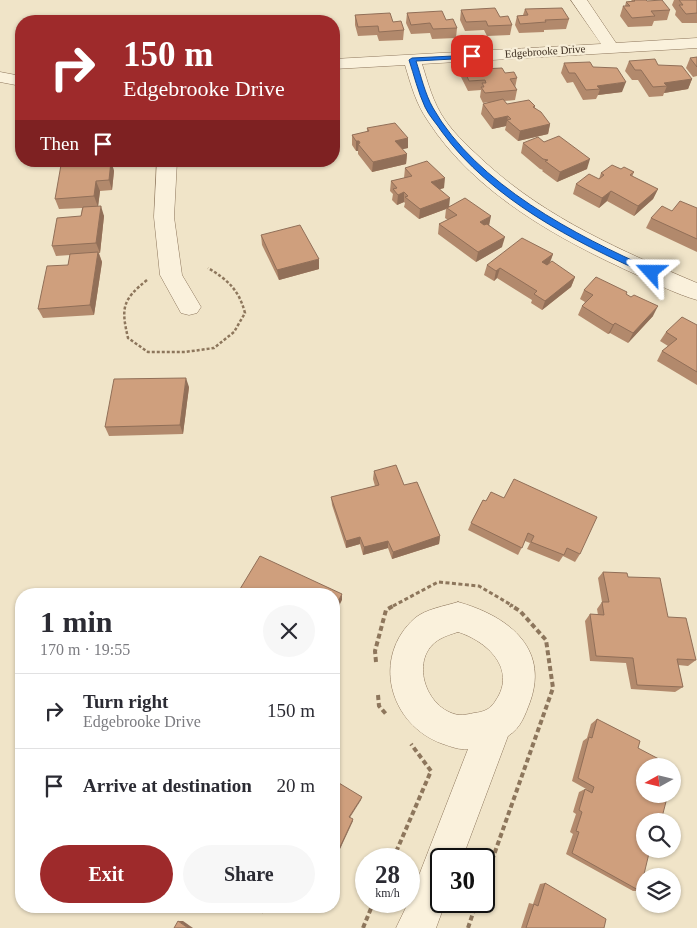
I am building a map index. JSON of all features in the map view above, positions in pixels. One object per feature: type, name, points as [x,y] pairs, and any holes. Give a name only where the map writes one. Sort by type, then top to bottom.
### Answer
[{"type":"street","points":[[579,0],[610,47]]},
{"type":"street","name":"Edgebrooke Drive","points":[[340,64],[697,43]]},
{"type":"street","points":[[412,60],[429,108],[459,149],[486,175],[558,227],[604,252],[697,292]]},
{"type":"street","points":[[0,77],[15,80]]},
{"type":"street","points":[[167,167],[164,218],[171,274],[189,307]]},
{"type":"street","points":[[447,848],[495,725]]},
{"type":"street","points":[[416,928],[430,892]]},
{"type":"path","points":[[363,928],[369,913]]},
{"type":"path","points":[[468,928],[473,913]]},
{"type":"building","points":[[634,0],[662,0],[670,10],[651,11],[655,16],[632,18],[623,6],[630,6],[626,2]]},
{"type":"building","points":[[679,0],[697,0],[697,13],[686,14],[679,5],[683,5]]},
{"type":"building","points":[[495,8],[500,17],[508,16],[512,25],[488,26],[486,21],[466,22],[461,10]]},
{"type":"building","points":[[562,8],[569,19],[520,24],[517,16],[528,15],[525,9]]},
{"type":"building","points":[[442,11],[446,20],[453,19],[457,28],[433,29],[430,23],[411,25],[407,13]]},
{"type":"building","points":[[390,13],[393,22],[401,21],[404,30],[379,32],[378,26],[358,27],[355,15]]},
{"type":"building","points":[[697,57],[697,67],[690,58]]},
{"type":"building","points":[[655,59],[658,65],[682,66],[692,79],[664,83],[667,86],[653,87],[641,70],[635,70],[629,61]]},
{"type":"building","points":[[590,62],[593,67],[617,68],[626,82],[597,86],[600,89],[586,90],[575,73],[569,73],[564,63]]},
{"type":"building","points":[[480,65],[482,69],[502,68],[505,73],[514,72],[517,78],[510,79],[517,90],[485,93],[481,87],[484,87],[482,83],[486,83],[485,80],[469,81],[463,67]]},
{"type":"building","points":[[503,99],[507,104],[529,100],[535,106],[533,107],[541,112],[550,124],[520,131],[507,120],[511,119],[508,116],[494,119],[483,104]]},
{"type":"building","points":[[395,123],[408,138],[395,141],[407,154],[373,162],[358,144],[360,143],[359,141],[356,141],[352,135],[369,131],[367,128]]},
{"type":"building","points":[[559,136],[590,159],[560,172],[545,161],[548,160],[543,159],[523,143],[538,137],[544,142]]},
{"type":"building","points":[[427,161],[445,178],[431,182],[450,198],[420,209],[405,197],[408,196],[404,192],[398,195],[393,189],[397,188],[391,181],[412,176],[405,168]]},
{"type":"building","points":[[612,165],[621,169],[624,167],[634,172],[630,175],[658,189],[638,206],[611,191],[602,198],[576,184],[589,174],[599,179],[604,175],[601,173]]},
{"type":"building","points":[[61,167],[110,167],[109,180],[96,181],[94,196],[55,199]]},
{"type":"building","points":[[465,198],[491,216],[480,222],[484,225],[487,224],[505,237],[478,252],[439,224],[457,215],[447,208]]},
{"type":"building","points":[[680,201],[697,208],[697,239],[651,218],[662,206],[672,211]]},
{"type":"building","points":[[101,206],[96,243],[52,246],[57,218],[81,216],[83,207]]},
{"type":"building","points":[[300,225],[319,259],[277,270],[261,235]]},
{"type":"building","points":[[522,238],[553,254],[542,262],[547,265],[552,261],[575,277],[545,301],[534,294],[537,291],[500,268],[496,271],[487,265]]},
{"type":"building","points":[[98,252],[90,305],[38,309],[47,266],[68,265],[70,254]]},
{"type":"building","points":[[596,277],[627,292],[626,294],[631,297],[634,295],[658,306],[633,333],[615,323],[613,325],[582,306],[593,295],[584,290]]},
{"type":"building","points":[[682,317],[697,325],[697,372],[662,351],[677,339],[666,332]]},
{"type":"building","points":[[186,378],[180,425],[105,427],[114,379]]},
{"type":"building","points":[[396,465],[404,485],[417,482],[440,536],[393,552],[388,541],[364,547],[360,537],[346,541],[331,497],[379,485],[374,471]]},
{"type":"building","points":[[514,479],[597,517],[580,554],[567,548],[564,555],[531,542],[534,536],[528,533],[522,548],[471,523],[483,500],[486,501],[491,492],[504,498]]},
{"type":"building","points":[[260,556],[329,588],[241,588]]},
{"type":"building","points":[[603,572],[627,573],[628,577],[660,578],[668,617],[686,618],[696,660],[677,659],[683,687],[637,685],[633,658],[596,656],[590,614],[604,615],[602,602],[609,602]]},
{"type":"building","points":[[597,719],[640,741],[638,748],[657,758],[636,758],[636,803],[666,803],[663,813],[636,813],[636,858],[648,858],[645,868],[636,868],[636,889],[572,853],[579,832],[576,831],[582,812],[579,810],[585,789],[592,793],[594,787],[578,778],[589,737],[592,738]]},
{"type":"building","points":[[340,784],[362,797],[349,817],[353,819],[340,847]]},
{"type":"building","points":[[545,883],[606,919],[604,928],[526,928],[534,904],[538,906]]},
{"type":"building","points":[[178,921],[188,928],[174,928]]},
{"type":"route","points":[[472,56],[412,60],[418,82],[429,108],[459,149],[486,175],[519,201],[558,227],[604,252],[651,272]]}]
